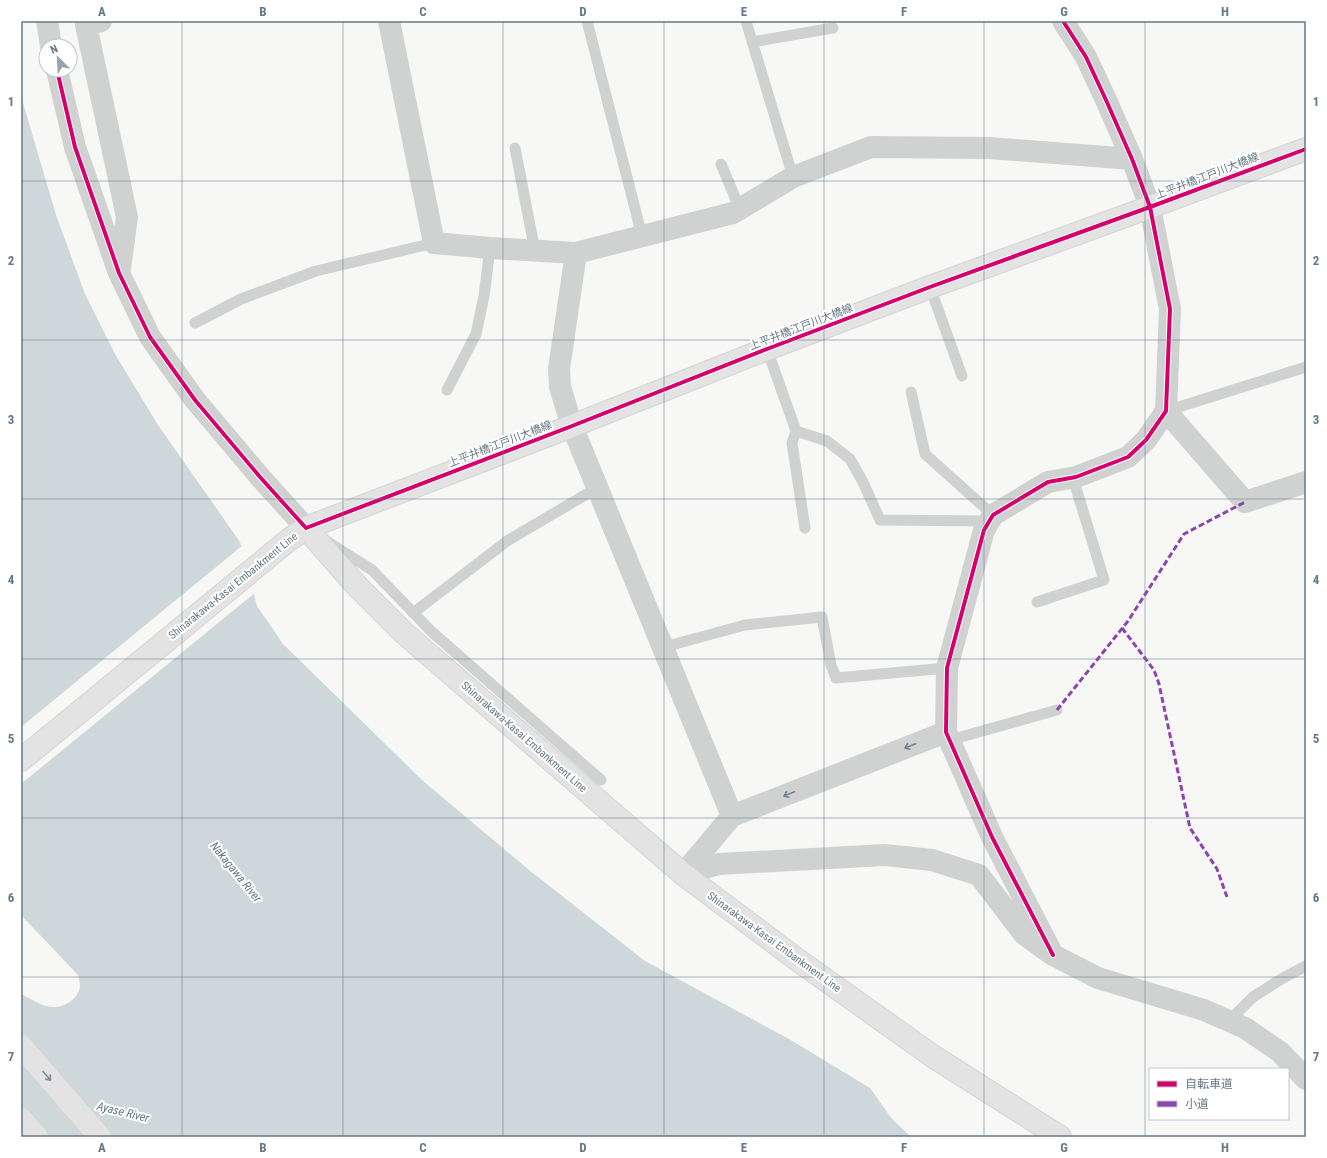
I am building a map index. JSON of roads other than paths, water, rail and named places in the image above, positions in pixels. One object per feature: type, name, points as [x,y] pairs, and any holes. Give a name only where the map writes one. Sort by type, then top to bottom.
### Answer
[{"type":"main road","name":"上平井橋江戸川大橋線","points":[[298,533],[766,349],[1306,149]]},
{"type":"main road","name":"Shinarakawa-Kasai Embankment Line","points":[[21,760],[298,533],[356,585],[405,634],[683,874],[799,962],[934,1057],[1060,1137]]},
{"type":"main road","points":[[21,1046],[100,1137]]},
{"type":"main road","points":[[21,1119],[37,1137]]},
{"type":"street","points":[[47,21],[49,38]]},
{"type":"street","points":[[389,21],[434,243],[576,253],[733,213],[793,177],[871,147],[989,148],[1132,159]]},
{"type":"street","points":[[1052,955],[992,837],[948,736],[947,668],[984,530],[992,518],[1048,482],[1073,478],[1128,457],[1146,440],[1166,411],[1170,309],[1150,207],[1132,159],[1086,57],[1063,21]]},
{"type":"street","points":[[91,22],[127,217],[119,273]]},
{"type":"street","points":[[59,78],[75,147],[119,273],[150,337],[196,400],[260,477],[298,533]]},
{"type":"street","points":[[576,253],[560,369],[560,387],[572,426],[664,647],[732,816]]},
{"type":"street","points":[[1166,411],[1245,502],[1306,482]]},
{"type":"street","points":[[683,874],[732,816],[948,736]]},
{"type":"street","points":[[683,874],[719,864],[885,855],[932,860],[979,875],[1024,934],[1052,955],[1098,978],[1204,1010],[1245,1028],[1280,1052],[1306,1079]]},
{"type":"lane","points":[[587,21],[642,236]]},
{"type":"lane","points":[[746,21],[793,177]]},
{"type":"lane","points":[[752,42],[833,28]]},
{"type":"lane","points":[[515,148],[535,251]]},
{"type":"lane","points":[[721,164],[740,209]]},
{"type":"lane","points":[[195,324],[241,299],[316,271],[434,243]]},
{"type":"lane","points":[[447,390],[476,334],[484,296],[490,248]]},
{"type":"lane","points":[[930,287],[962,376]]},
{"type":"lane","points":[[766,349],[796,431],[792,444],[805,528]]},
{"type":"lane","points":[[1166,411],[1306,367]]},
{"type":"lane","points":[[911,392],[925,454],[992,518]]},
{"type":"lane","points":[[796,431],[828,442],[850,459],[863,482],[880,520],[992,518]]},
{"type":"lane","points":[[1037,602],[1104,580],[1073,478]]},
{"type":"lane","points":[[413,613],[507,541],[597,488]]},
{"type":"lane","points":[[298,533],[372,570],[432,632],[601,780]]},
{"type":"lane","points":[[664,647],[745,625],[822,617],[830,665],[836,678],[947,668]]},
{"type":"lane","points":[[948,736],[1057,710]]},
{"type":"lane","points":[[1229,1021],[1253,997],[1283,978],[1306,966]]},
{"type":"water","points":[[21,96],[56,215],[85,294],[115,354],[158,425],[240,542],[257,606],[283,644],[423,781],[529,870],[645,961],[789,1039],[870,1088],[892,1119],[911,1137],[21,1137],[21,994],[44,1006],[57,1007],[70,1002],[79,991],[80,987],[78,975],[21,915]]},
{"type":"water label","name":"Nakagawa River","points":[[236,872]]},
{"type":"water label","name":"Ayase River","points":[[123,1112]]}]
